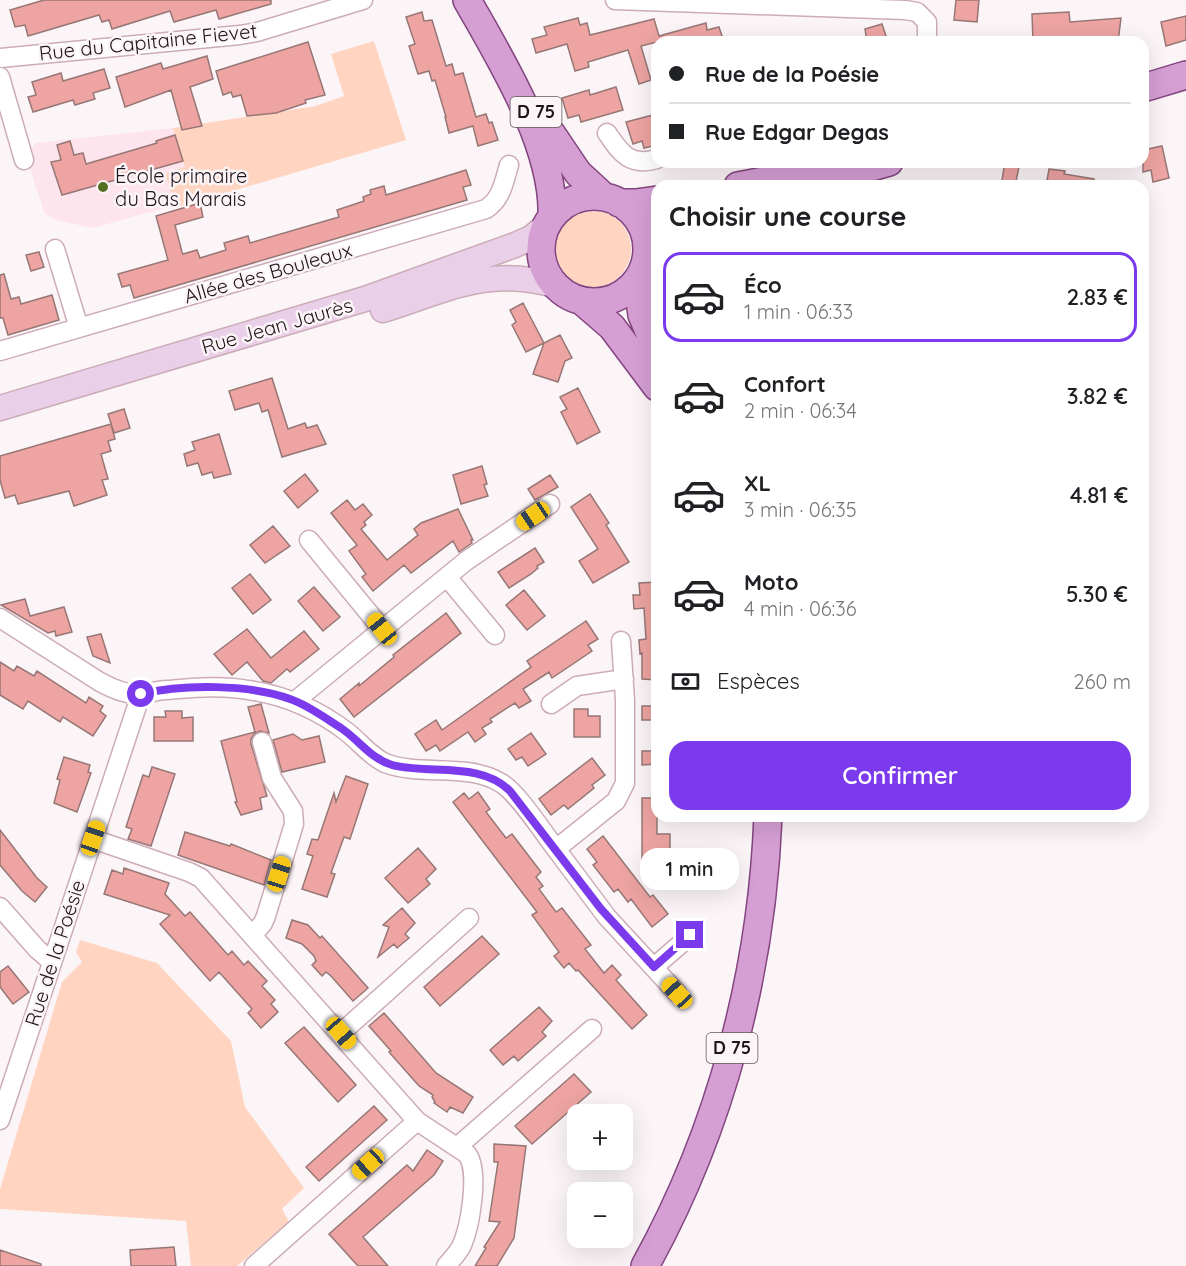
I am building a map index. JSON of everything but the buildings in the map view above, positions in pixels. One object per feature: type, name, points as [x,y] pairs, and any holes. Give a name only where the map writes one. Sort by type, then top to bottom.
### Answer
[{"type":"main road","name":"D 75","points":[[467,0],[500,58],[573,166],[585,181],[611,200]]},
{"type":"main road","name":"D 75","points":[[500,58],[543,156],[551,184],[550,221]]},
{"type":"main road","points":[[1149,70],[1186,60]]},
{"type":"main road","points":[[1149,86],[1186,75]]},
{"type":"main road","points":[[769,180],[814,168]]},
{"type":"main road","points":[[826,180],[868,168]]},
{"type":"main road","points":[[647,263],[627,291],[613,299],[597,302],[582,301],[567,295],[555,285],[546,272],[542,256],[542,241],[550,221],[564,206],[578,199],[588,197],[636,203],[651,201]]},
{"type":"main road","points":[[611,200],[634,215],[643,228],[647,243],[647,263],[642,315],[651,336]]},
{"type":"main road","name":"Rue Jean Jaurès","points":[[0,408],[365,300],[515,245],[531,238],[550,221]]},
{"type":"main road","name":"Rue Jean Jaurès","points":[[0,423],[467,283],[511,276],[555,285]]},
{"type":"main road","points":[[582,301],[612,327],[651,379]]},
{"type":"main road","name":"D 75","points":[[645,1266],[678,1200],[703,1141],[738,1028],[759,920],[767,822]]},
{"type":"street","name":"Rue du Capitaine Fievet","points":[[0,58],[240,35],[363,0]]},
{"type":"street","points":[[615,0],[905,10],[921,14],[927,22],[927,36]]},
{"type":"street","points":[[0,77],[24,159]]},
{"type":"street","points":[[607,133],[628,158],[645,162],[651,160]]},
{"type":"street","name":"Allée des Bouleaux","points":[[0,351],[486,208],[491,206],[499,196],[509,165]]},
{"type":"street","points":[[55,249],[79,328]]},
{"type":"street","points":[[295,701],[480,551],[550,504]]},
{"type":"street","points":[[309,540],[382,629]]},
{"type":"street","points":[[447,577],[495,635]]},
{"type":"street","points":[[0,618],[100,682],[117,689],[141,694],[162,690],[229,688],[275,695],[295,701],[344,729],[374,756],[386,763],[475,773],[500,782],[510,791],[601,909],[677,993]]},
{"type":"street","points":[[556,849],[616,801],[623,790],[626,776],[621,641]]},
{"type":"street","points":[[551,704],[577,686],[624,679]]},
{"type":"street","name":"Rue de la Poésie","points":[[0,1120],[141,694]]},
{"type":"street","points":[[253,935],[263,924],[266,916],[294,824],[293,811],[272,778],[262,742]]},
{"type":"street","points":[[93,838],[196,874],[207,883],[417,1120],[471,1159],[474,1179],[464,1239],[457,1253],[446,1266]]},
{"type":"street","points":[[0,907],[37,950],[52,962]]},
{"type":"street","points":[[341,1033],[469,918]]},
{"type":"street","points":[[654,967],[690,935]]},
{"type":"street","points":[[457,1148],[592,1029]]},
{"type":"street","points":[[255,1266],[417,1120]]},
{"type":"shaded area","points":[[374,41],[406,140],[178,207],[165,174],[185,167],[173,128],[316,106],[344,96],[331,54]]},
{"type":"shaded area","name":"École primaire du Bas Marais","points":[[173,128],[185,167],[165,174],[174,201],[168,207],[93,228],[56,220],[45,214],[28,163],[33,160],[32,148],[36,143]]},
{"type":"shaded area","points":[[593,211],[608,214],[620,222],[628,234],[631,249],[628,264],[620,276],[608,284],[593,287],[578,284],[566,276],[558,264],[555,249],[558,234],[566,222],[578,214]]},
{"type":"shaded area","points":[[80,940],[157,963],[231,1041],[245,1107],[304,1188],[282,1209],[289,1222],[237,1266],[191,1266],[186,1221],[0,1209],[0,1189],[62,982],[82,962],[76,952]]},
{"type":"place","name":"École primaire du Bas Marais","points":[[103,187]]},
{"type":"route","points":[[141,694],[162,690],[229,688],[282,696],[303,705],[344,729],[369,752],[386,763],[475,773],[500,782],[506,786],[556,849],[607,917],[654,967],[690,935]]}]
